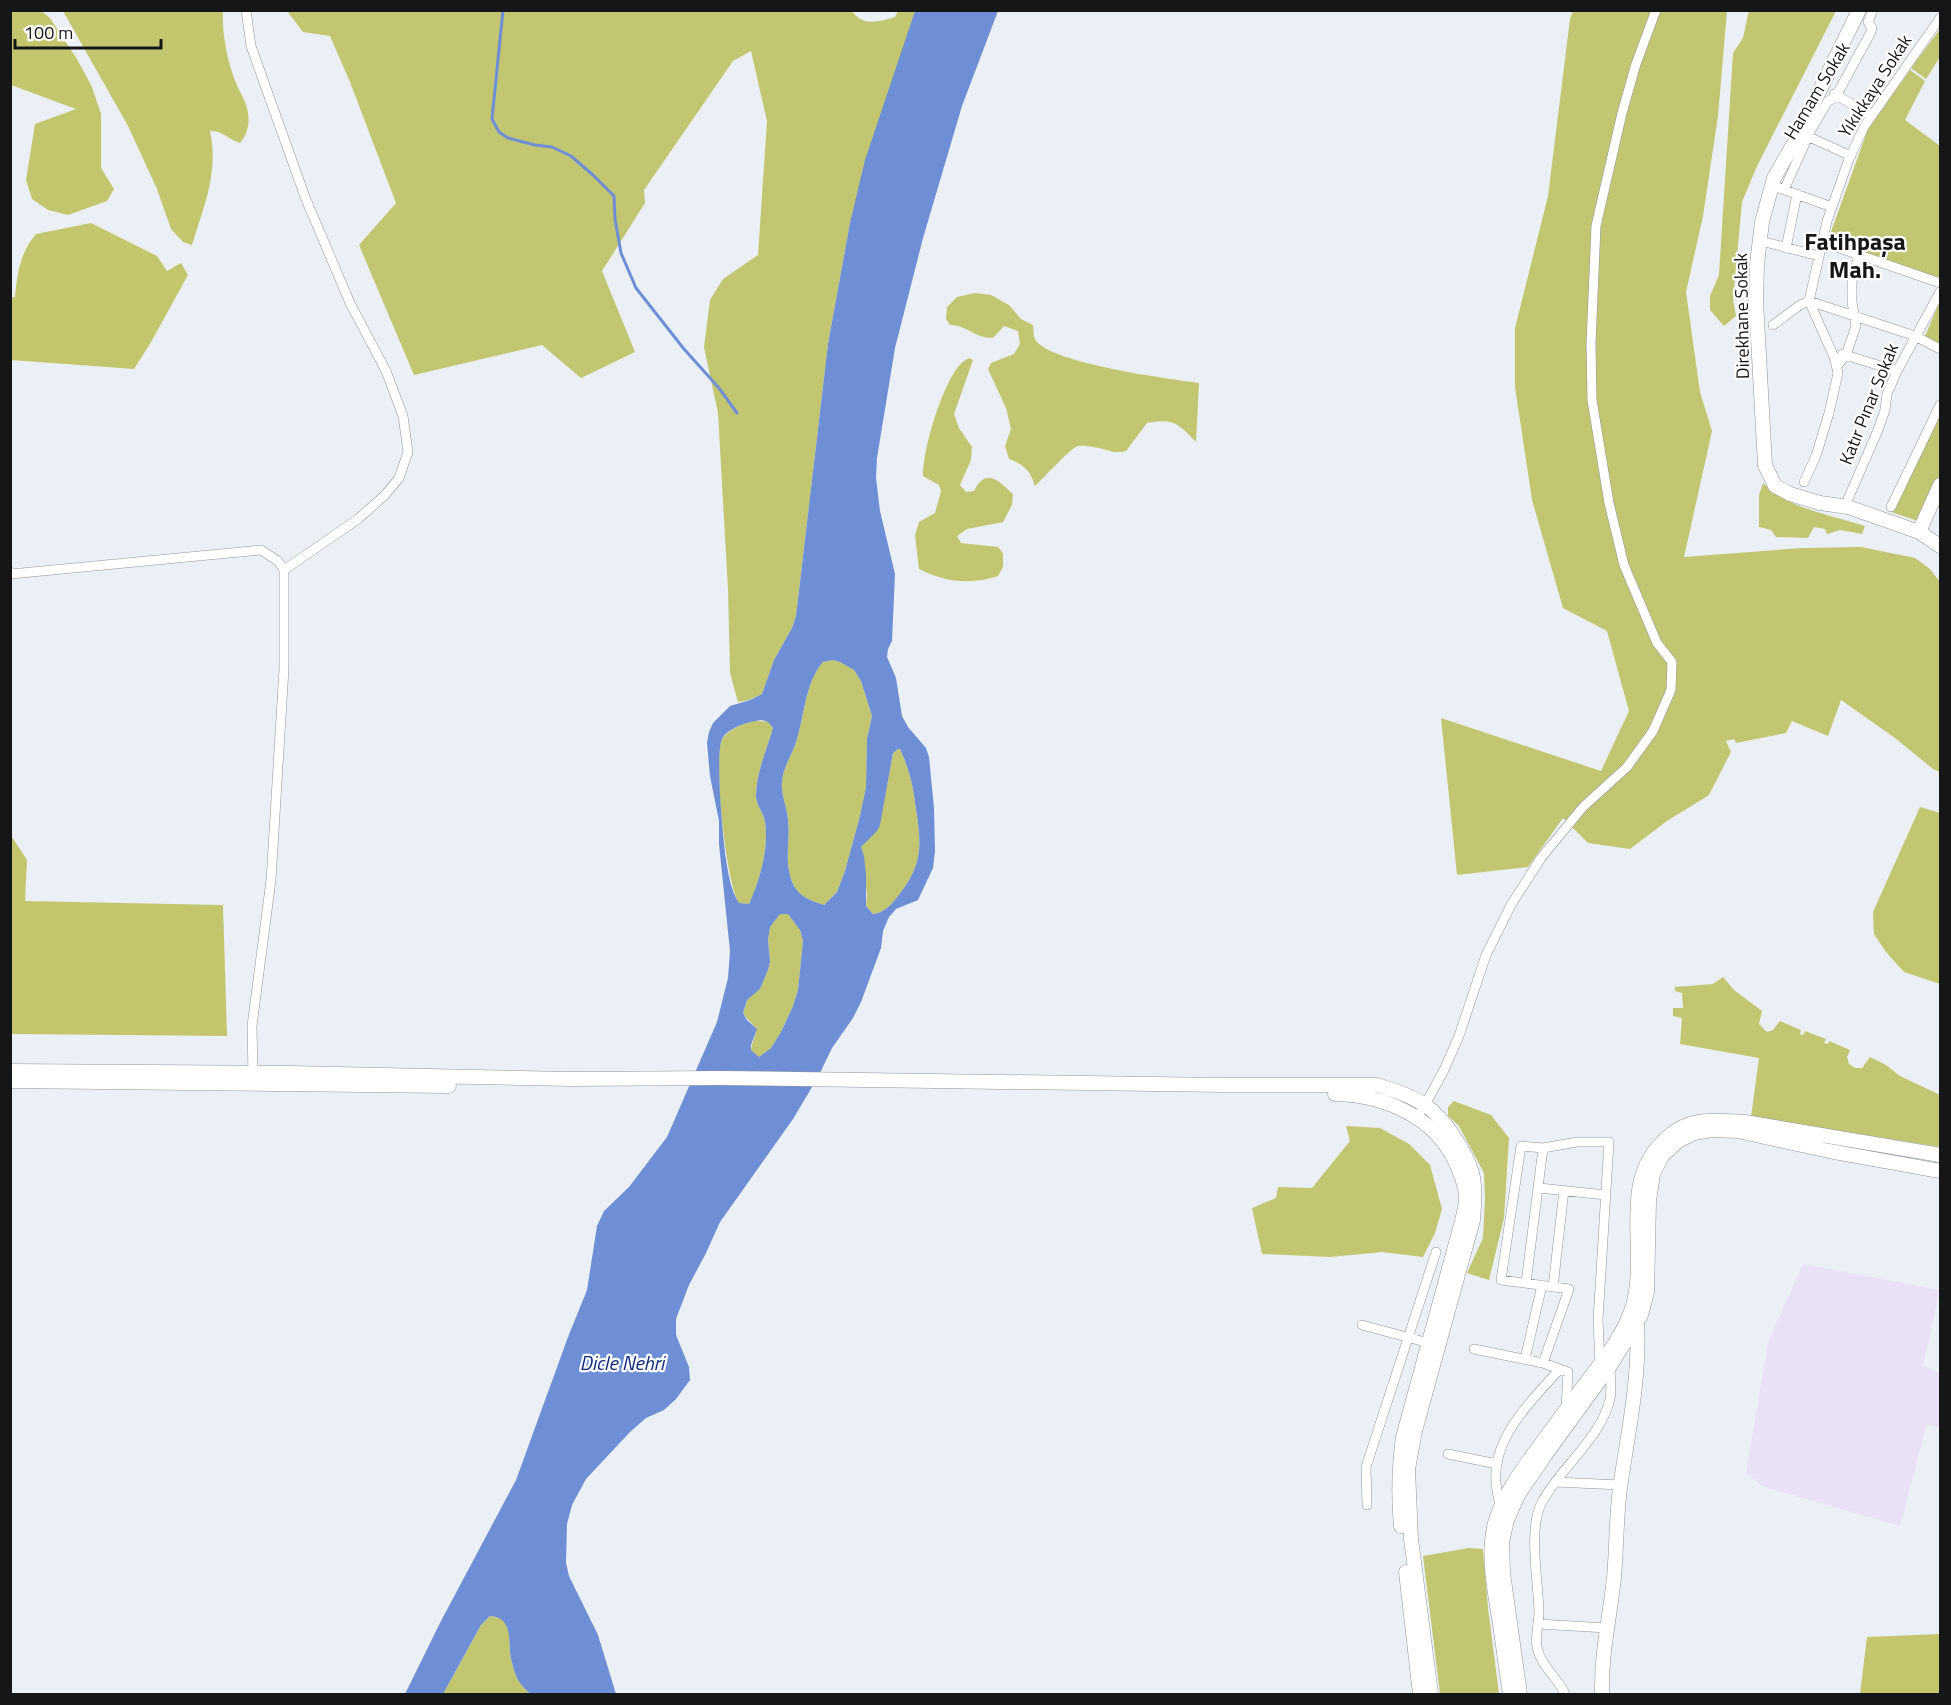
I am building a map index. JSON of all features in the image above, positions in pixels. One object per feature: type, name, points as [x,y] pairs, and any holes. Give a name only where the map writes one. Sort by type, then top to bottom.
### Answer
[{"type":"main road","name":"Direkhane Sokak","points":[[1859,10],[1794,143],[1774,178],[1762,222],[1757,264],[1756,301],[1765,465],[1775,486],[1790,494],[1820,503],[1848,507],[1919,532],[1941,546]]},
{"type":"main road","points":[[1919,532],[1941,485]]},
{"type":"main road","points":[[10,1071],[571,1083],[1224,1089],[1343,1094],[1374,1098],[1400,1107],[1429,1126],[1450,1151],[1461,1175],[1466,1195],[1462,1221],[1403,1437],[1399,1468],[1399,1500],[1420,1695]]},
{"type":"main road","points":[[10,1081],[253,1077]]},
{"type":"main road","points":[[1224,1089],[1377,1085],[1400,1092],[1425,1105],[1439,1118],[1461,1147],[1472,1173],[1475,1198],[1473,1220],[1415,1431],[1408,1469],[1411,1539],[1431,1695]]},
{"type":"main road","points":[[1510,1695],[1492,1571],[1491,1547],[1494,1525],[1500,1506],[1515,1480],[1566,1409],[1605,1365],[1629,1316],[1636,1299],[1638,1280],[1638,1205],[1641,1182],[1647,1163],[1656,1148],[1672,1133],[1694,1122],[1745,1122],[1941,1155]]},
{"type":"main road","points":[[1602,1695],[1603,1654],[1614,1578],[1621,1485],[1639,1349],[1638,1322],[1647,1292],[1649,1201],[1653,1174],[1662,1156],[1678,1141],[1694,1133],[1712,1130],[1737,1131],[1778,1138],[1829,1151],[1941,1171]]},
{"type":"main road","points":[[1520,1695],[1503,1573],[1502,1542],[1507,1520],[1518,1495],[1605,1365],[1638,1322]]},
{"type":"street","points":[[246,10],[251,46],[305,197],[350,303],[386,371],[403,416],[408,452],[399,478],[385,495],[358,519],[284,570]]},
{"type":"street","points":[[1416,1118],[1425,1105],[1455,1044],[1486,955],[1511,905],[1541,858],[1583,807],[1627,767],[1653,731],[1671,690],[1672,662],[1657,643],[1624,565],[1602,466],[1592,389],[1590,343],[1596,226],[1622,113],[1636,64],[1656,10]]},
{"type":"street","name":"Hamam Sokak","points":[[1797,194],[1781,189],[1806,135],[1828,101],[1832,100],[1871,32],[1872,28],[1868,22],[1873,10]]},
{"type":"street","name":"Yıkıkkaya Sokak","points":[[1809,301],[1827,221],[1851,156],[1871,115],[1941,18]]},
{"type":"street","points":[[1835,94],[1871,115]]},
{"type":"street","points":[[1806,135],[1851,156]]},
{"type":"street","points":[[1786,248],[1797,194],[1832,207]]},
{"type":"street","points":[[1765,242],[1819,256]]},
{"type":"street","points":[[1822,242],[1941,283]]},
{"type":"street","points":[[1837,366],[1846,355],[1856,326],[1852,302],[1852,282],[1859,255]]},
{"type":"street","name":"Katır Pınar Sokak","points":[[1848,499],[1878,430],[1885,410],[1887,394],[1915,336],[1941,292]]},
{"type":"street","points":[[1804,482],[1816,456],[1838,373],[1809,301]]},
{"type":"street","points":[[1773,325],[1809,301],[1915,336],[1941,349]]},
{"type":"street","points":[[1830,351],[1897,372]]},
{"type":"street","points":[[1891,507],[1941,405]]},
{"type":"street","points":[[10,572],[11,574],[261,550],[278,561],[284,570],[282,704],[271,880],[252,1026],[253,1077]]},
{"type":"street","points":[[1543,1362],[1569,1289],[1501,1280],[1521,1146],[1543,1148],[1577,1142],[1609,1142],[1598,1320],[1611,1396],[1606,1412],[1541,1503],[1535,1524],[1537,1647],[1565,1695]]},
{"type":"street","points":[[1526,1283],[1543,1148]]},
{"type":"street","points":[[1539,1188],[1606,1195]]},
{"type":"street","points":[[1553,1287],[1564,1190]]},
{"type":"street","points":[[1367,1506],[1366,1467],[1436,1252]]},
{"type":"street","points":[[1524,1359],[1542,1285]]},
{"type":"street","points":[[1362,1326],[1429,1343]]},
{"type":"street","points":[[1474,1349],[1543,1362],[1568,1371],[1566,1409]]},
{"type":"street","points":[[1500,1506],[1496,1487],[1497,1464],[1506,1440],[1518,1416],[1560,1369]]},
{"type":"street","points":[[1448,1454],[1497,1464]]},
{"type":"street","points":[[1555,1482],[1621,1485]]},
{"type":"street","points":[[1538,1624],[1606,1628]]},
{"type":"shaded area","points":[[1803,1264],[1940,1290],[1923,1366],[1940,1373],[1940,1428],[1927,1424],[1900,1526],[1762,1486],[1746,1473],[1768,1342]]},
{"type":"green space","points":[[851,10],[861,19],[871,22],[895,17],[898,11],[915,11],[850,223],[828,344],[796,616],[774,660],[762,694],[738,702],[730,673],[728,589],[718,413],[704,347],[710,300],[723,279],[758,255],[767,121],[751,51],[733,61],[644,190],[645,203],[602,271],[635,352],[581,378],[542,345],[414,375],[359,245],[396,203],[330,36],[303,32],[287,11]]},
{"type":"green space","points":[[1749,10],[1836,11],[1757,166],[1742,202],[1733,299],[1736,316],[1724,326],[1710,310],[1710,296],[1719,275],[1733,53],[1743,38]]},
{"type":"green space","points":[[10,11],[41,11],[50,18],[92,87],[101,114],[101,168],[114,189],[107,201],[68,215],[48,210],[32,199],[26,180],[35,124],[76,109],[11,85]]},
{"type":"green space","points":[[63,11],[223,11],[224,38],[236,83],[246,106],[249,117],[248,125],[240,143],[218,132],[210,131],[213,161],[209,189],[192,245],[183,242],[171,229],[157,189],[128,126]]},
{"type":"green space","points":[[1573,11],[1727,11],[1718,116],[1703,216],[1686,292],[1700,392],[1712,431],[1684,557],[1802,548],[1861,547],[1915,558],[1930,569],[1940,582],[1940,772],[1841,700],[1828,736],[1792,721],[1786,733],[1736,743],[1734,739],[1726,741],[1731,752],[1709,795],[1667,821],[1630,849],[1588,843],[1563,818],[1528,867],[1457,875],[1441,718],[1601,771],[1629,711],[1607,631],[1563,608],[1532,500],[1515,387],[1515,328],[1548,196],[1570,19]]},
{"type":"green space","points":[[1940,29],[1940,57],[1926,79],[1911,68]]},
{"type":"green space","points":[[1910,70],[1925,81],[1905,120],[1940,146],[1940,280],[1828,240],[1868,129]]},
{"type":"green space","points":[[91,223],[157,256],[167,271],[181,263],[188,275],[151,342],[134,369],[11,360],[11,298],[15,297],[18,272],[26,249],[36,234]]},
{"type":"green space","points":[[975,293],[991,295],[1009,305],[1021,319],[1033,325],[1035,339],[1044,348],[1111,368],[1199,383],[1196,442],[1175,424],[1163,421],[1147,423],[1126,451],[1115,452],[1078,446],[1035,486],[1026,469],[1009,459],[1005,446],[1011,429],[1006,408],[988,369],[991,363],[1014,354],[1020,344],[1018,331],[1004,326],[993,338],[986,337],[950,325],[946,319],[947,307],[957,297]]},
{"type":"green space","points":[[1940,301],[1940,345],[1925,336]]},
{"type":"green space","points":[[969,358],[973,360],[954,414],[959,428],[972,447],[971,460],[960,485],[966,492],[974,491],[983,479],[992,478],[1013,494],[1012,505],[1003,522],[967,529],[957,536],[961,543],[998,547],[1003,553],[1003,567],[998,576],[978,581],[958,581],[938,577],[919,569],[915,535],[919,522],[935,513],[941,491],[939,485],[923,476],[926,450],[934,419],[945,389],[960,364]]},
{"type":"green space","points":[[1940,413],[1940,475],[1918,521],[1891,512]]},
{"type":"green space","points":[[1763,483],[1773,492],[1798,505],[1865,526],[1862,534],[1840,530],[1827,534],[1825,529],[1814,527],[1808,538],[1776,537],[1771,530],[1759,527],[1759,495]]},
{"type":"green space","points":[[833,660],[854,670],[861,681],[872,716],[867,739],[866,787],[860,816],[837,892],[824,905],[803,896],[790,877],[788,822],[782,786],[784,771],[797,739],[812,679],[823,662]]},
{"type":"green space","points":[[751,720],[768,722],[773,728],[756,787],[756,799],[765,822],[765,853],[757,885],[749,904],[739,903],[730,873],[722,824],[719,755],[723,738]]},
{"type":"green space","points":[[900,749],[910,775],[913,789],[919,829],[919,851],[913,873],[907,884],[887,908],[873,914],[866,906],[867,895],[861,847],[867,840],[883,806],[893,753]]},
{"type":"green space","points":[[1920,807],[1940,813],[1940,984],[1904,972],[1874,934],[1873,912]]},
{"type":"green space","points":[[10,834],[27,860],[25,901],[223,905],[227,1036],[11,1034]]},
{"type":"green space","points":[[780,914],[788,914],[800,930],[803,941],[798,990],[781,1032],[771,1048],[759,1057],[751,1051],[756,1028],[743,1013],[747,1000],[760,989],[768,970],[770,927]]},
{"type":"green space","points":[[1723,977],[1734,990],[1762,1011],[1759,1024],[1767,1032],[1773,1030],[1780,1021],[1801,1030],[1800,1034],[1803,1035],[1805,1031],[1826,1039],[1824,1043],[1828,1044],[1829,1041],[1850,1050],[1847,1057],[1849,1064],[1855,1068],[1862,1068],[1870,1057],[1886,1065],[1900,1076],[1940,1095],[1940,1147],[1751,1117],[1759,1058],[1680,1044],[1682,1018],[1673,1016],[1673,1008],[1683,1008],[1682,993],[1675,991],[1675,987],[1713,984]]},
{"type":"green space","points":[[1454,1101],[1491,1115],[1509,1138],[1504,1218],[1489,1280],[1467,1273],[1483,1238],[1484,1173],[1459,1126],[1448,1116],[1448,1107]]},
{"type":"green space","points":[[1346,1126],[1380,1128],[1409,1144],[1430,1165],[1442,1209],[1435,1233],[1423,1257],[1382,1252],[1330,1257],[1262,1254],[1252,1208],[1276,1198],[1278,1187],[1312,1188],[1350,1141]]},
{"type":"green space","points":[[1469,1548],[1483,1549],[1499,1694],[1440,1694],[1423,1556]]},
{"type":"green space","points":[[490,1616],[497,1617],[506,1624],[515,1673],[519,1682],[530,1694],[443,1694],[481,1625]]},
{"type":"green space","points":[[1940,1634],[1940,1694],[1860,1694],[1867,1637]]},
{"type":"water","name":"Dicle Nehri","points":[[915,11],[998,11],[962,106],[923,238],[895,348],[877,458],[876,478],[880,511],[895,574],[892,641],[887,657],[896,678],[902,716],[926,748],[929,757],[934,808],[933,868],[918,900],[896,909],[889,917],[883,931],[881,948],[853,1018],[832,1048],[793,1119],[720,1222],[689,1285],[676,1319],[676,1335],[689,1367],[690,1380],[676,1399],[664,1410],[646,1418],[630,1432],[586,1479],[572,1505],[567,1524],[566,1563],[569,1576],[598,1635],[616,1694],[530,1694],[519,1682],[515,1673],[510,1655],[508,1629],[502,1620],[490,1616],[481,1625],[443,1694],[405,1694],[516,1480],[587,1290],[597,1226],[604,1211],[629,1187],[667,1137],[717,1022],[728,978],[730,951],[719,844],[719,821],[710,776],[707,743],[713,723],[730,706],[762,694],[774,660],[796,616],[828,344],[850,223],[865,160]],"holes":[[[833,660],[854,670],[861,681],[872,716],[867,739],[866,787],[860,816],[837,892],[824,905],[803,896],[790,877],[788,822],[782,786],[784,771],[797,739],[812,679],[823,662]],[[757,721],[768,722],[773,728],[756,787],[756,799],[765,822],[765,853],[749,904],[739,903],[729,876],[719,761],[722,739],[725,735],[739,726]],[[900,749],[910,775],[919,829],[919,851],[917,862],[907,884],[887,908],[873,914],[866,906],[866,875],[861,847],[880,825],[893,753]],[[780,914],[788,914],[800,930],[803,941],[798,990],[793,1006],[771,1048],[759,1057],[751,1050],[757,1029],[743,1013],[747,1000],[760,989],[768,970],[770,927]]]},
{"type":"waterway","points":[[503,10],[492,119],[499,132],[508,138],[552,147],[571,156],[614,196],[615,219],[621,253],[636,288],[737,413]]},
{"type":"district","name":"Fatihpaşa Mah.","points":[[1855,256]]}]
